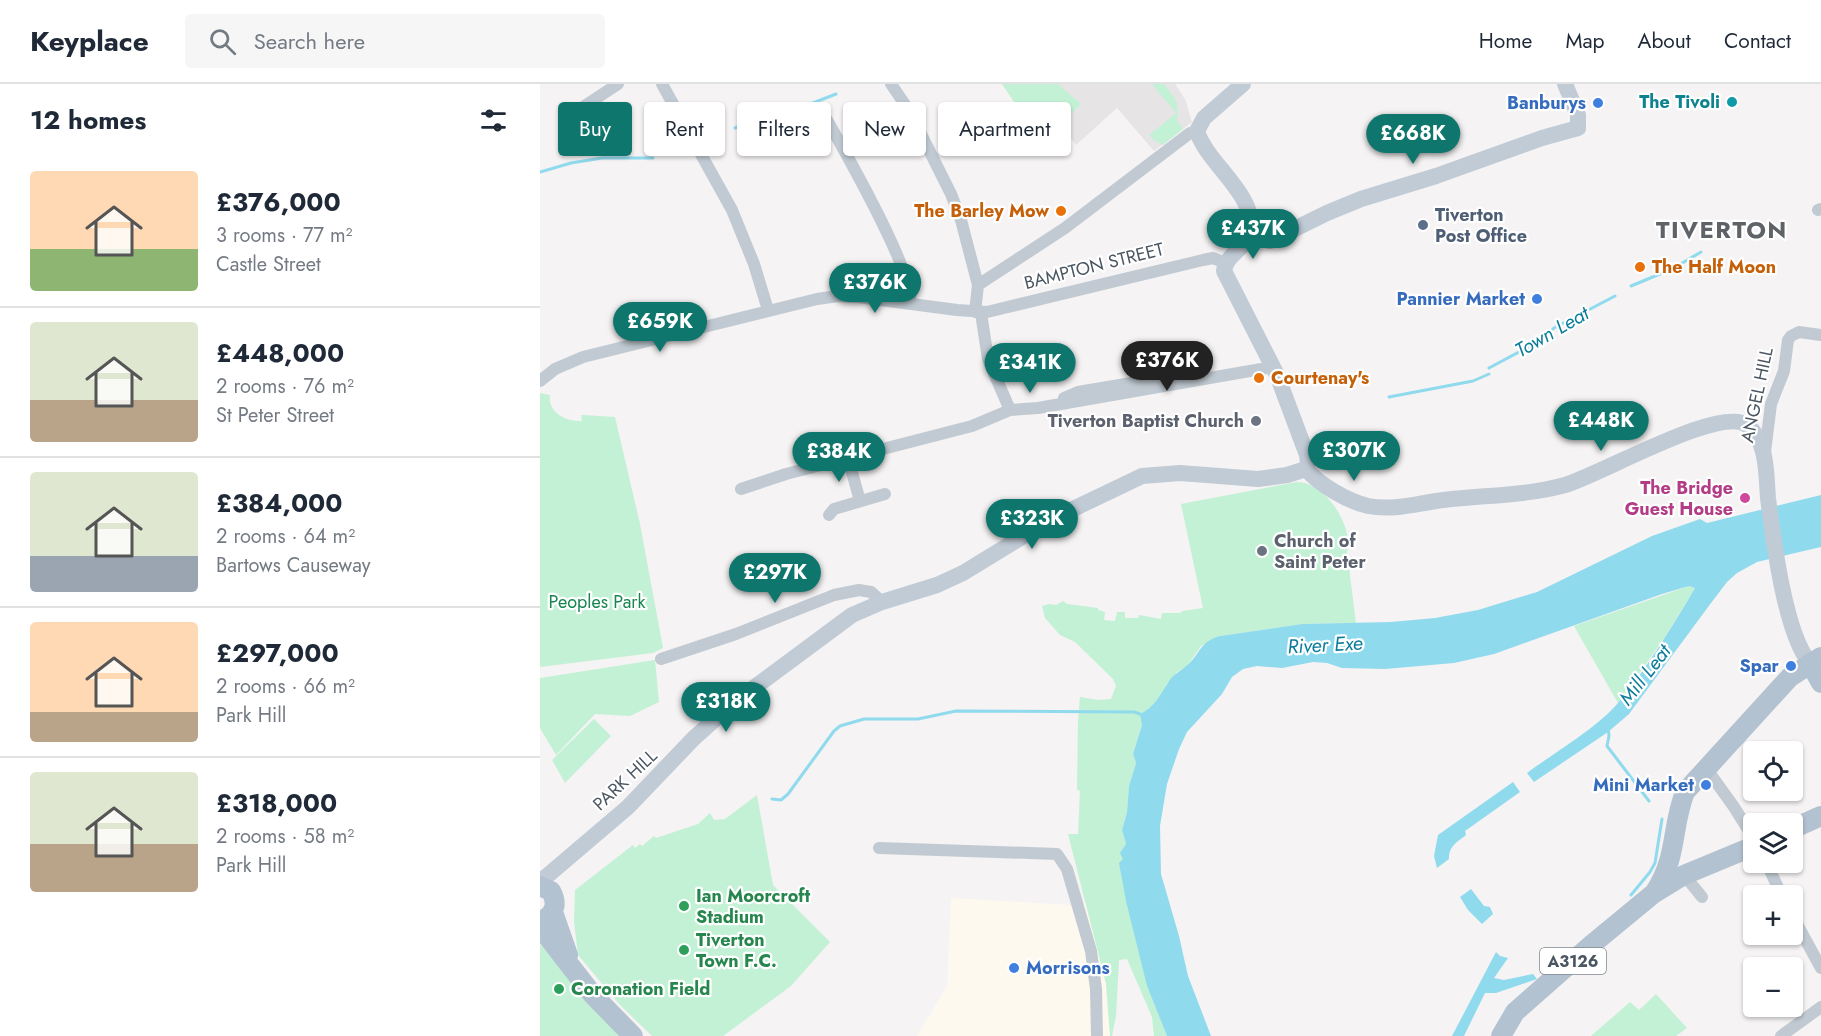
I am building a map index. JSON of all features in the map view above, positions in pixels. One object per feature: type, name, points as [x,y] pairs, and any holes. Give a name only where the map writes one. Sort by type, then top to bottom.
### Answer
[{"type":"main road","points":[[1816,660],[1821,683]]},
{"type":"main road","name":"A3126","points":[[1502,1036],[1515,1012],[1653,894],[1665,876],[1677,869],[1682,798],[1685,792],[1790,677],[1816,660]]},
{"type":"main road","points":[[1803,824],[1821,816]]},
{"type":"main road","points":[[1677,869],[1704,865],[1743,850]]},
{"type":"main road","points":[[545,899],[571,967]]},
{"type":"main road","points":[[540,927],[593,995],[633,1036]]},
{"type":"street","points":[[590,102],[618,84]]},
{"type":"street","points":[[662,84],[732,210],[754,264],[768,310]]},
{"type":"street","points":[[891,84],[910,112],[951,194],[978,285],[978,313],[988,359],[1010,410]]},
{"type":"street","points":[[978,285],[1065,228],[1190,133],[1197,131],[1204,118],[1243,84]]},
{"type":"street","points":[[1250,236],[1270,241],[1360,199],[1578,128],[1578,115],[1565,84]]},
{"type":"street","points":[[831,125],[858,172],[899,262],[912,297],[910,303]]},
{"type":"street","points":[[1197,131],[1202,142],[1232,181],[1251,218],[1248,241],[1225,263],[1224,271],[1278,375],[1307,455],[1306,469],[1319,480],[1358,503],[1396,508],[1443,500],[1534,491],[1566,484],[1696,428],[1726,421],[1736,421],[1748,426],[1759,442],[1764,456]]},
{"type":"street","name":"BAMPTON STREET","points":[[978,313],[1203,260],[1213,258],[1225,263]]},
{"type":"street","points":[[540,381],[555,369],[583,357],[817,299],[838,296],[978,313]]},
{"type":"street","name":"ANGEL HILL","points":[[1816,660],[1802,654],[1782,587],[1764,456],[1771,404],[1784,371],[1788,340],[1791,336],[1805,332],[1821,335]]},
{"type":"street","points":[[741,489],[758,482],[831,462],[961,429],[1010,410],[1038,408],[1052,404],[1078,392],[1256,362],[1270,362]]},
{"type":"street","points":[[848,458],[860,501]]},
{"type":"street","name":"PARK HILL","points":[[545,899],[568,860],[628,807],[694,738],[732,704],[852,615],[882,602],[937,585],[963,573],[1039,526],[1131,480],[1152,474],[1180,473],[1258,479],[1287,475],[1306,469]]},
{"type":"street","points":[[829,515],[834,509],[885,494]]},
{"type":"street","points":[[661,659],[736,634],[834,595],[859,590],[871,592],[882,602]]},
{"type":"street","points":[[1706,768],[1743,821]]},
{"type":"street","points":[[879,848],[1057,854],[1067,869],[1091,951],[1096,989],[1097,1036]]},
{"type":"street","points":[[1677,869],[1702,897]]},
{"type":"street","points":[[1803,935],[1821,968]]},
{"type":"street","points":[[1782,1036],[1821,1007]]},
{"type":"shaded area","points":[[1002,84],[1175,84],[1185,99],[1192,122],[1154,151],[1117,108],[1076,145],[1071,138],[1071,102],[1014,102]]},
{"type":"shaded area","name":"Morrisons","points":[[951,898],[1073,905],[1087,903],[1106,984],[1110,1036],[917,1036],[947,986]]},
{"type":"green space","points":[[1002,84],[1058,84],[1081,104],[1071,114],[1071,102],[1014,102]]},
{"type":"green space","points":[[1152,84],[1164,84],[1171,93],[1178,109],[1177,121],[1183,129],[1163,145],[1149,135],[1176,113]]},
{"type":"green space","name":"Peoples Park","points":[[540,393],[550,395],[555,411],[571,420],[582,421],[581,415],[615,417],[640,524],[663,648],[653,653],[540,667]]},
{"type":"green space","points":[[1297,482],[1318,489],[1327,497],[1342,518],[1348,542],[1347,552],[1356,623],[1302,624],[1220,636],[1201,646],[1187,666],[1177,672],[1168,683],[1150,710],[1142,725],[1133,754],[1136,763],[1129,786],[1127,812],[1122,830],[1126,844],[1123,859],[1147,986],[1167,1036],[1154,1036],[1152,1017],[1127,959],[1119,960],[1116,1016],[1112,1036],[1110,1036],[1106,984],[1068,834],[1078,834],[1080,697],[1098,700],[1111,699],[1116,686],[1113,679],[1075,642],[1060,635],[1045,618],[1042,606],[1056,605],[1063,601],[1067,604],[1098,608],[1105,612],[1104,620],[1115,621],[1117,612],[1125,612],[1125,618],[1138,618],[1139,615],[1161,619],[1162,613],[1180,613],[1203,608],[1181,504]]},
{"type":"green space","points":[[1689,586],[1695,588],[1665,637],[1618,703],[1574,626]]},
{"type":"green space","points":[[655,660],[659,702],[630,716],[595,714],[556,755],[540,728],[540,678]]},
{"type":"green space","points":[[594,719],[611,736],[565,783],[552,760]]},
{"type":"green space","name":"Ian Moorcroft Stadium","points":[[757,795],[773,885],[830,942],[791,986],[723,1036],[652,1036],[620,1005],[578,955],[574,921],[575,890],[633,845],[635,848],[640,844],[642,846],[654,836],[656,838],[698,824],[710,813],[714,820],[725,819]]},
{"type":"green space","name":"Coronation Field","points":[[540,944],[611,1026],[621,1036],[540,1036]]},
{"type":"green space","points":[[1656,994],[1687,1028],[1676,1036],[1591,1036],[1630,1002],[1639,1010]]},
{"type":"water","points":[[1821,495],[1821,547],[1757,562],[1737,573],[1727,582],[1629,714],[1608,732],[1534,782],[1527,773],[1588,730],[1629,690],[1695,588],[1689,586],[1662,594],[1494,654],[1454,663],[1385,669],[1342,668],[1327,663],[1313,662],[1282,668],[1257,666],[1243,669],[1232,677],[1222,694],[1187,732],[1167,784],[1160,826],[1161,874],[1188,976],[1211,1036],[1167,1036],[1147,986],[1126,901],[1119,863],[1123,859],[1120,853],[1126,844],[1122,830],[1127,812],[1129,786],[1136,763],[1133,754],[1142,725],[1140,714],[1153,705],[1172,678],[1190,663],[1207,642],[1220,636],[1302,624],[1391,622],[1435,618],[1478,610],[1537,592],[1652,536],[1700,519],[1707,523]]},
{"type":"water","points":[[1513,782],[1520,792],[1465,831],[1466,835],[1452,848],[1449,859],[1437,868],[1434,856],[1438,835]]},
{"type":"water","points":[[1471,889],[1484,906],[1490,907],[1493,914],[1482,924],[1468,910],[1460,897]]},
{"type":"water","points":[[1496,952],[1508,958],[1494,978],[1504,980],[1533,974],[1537,979],[1496,993],[1485,993],[1464,1036],[1452,1036]]},
{"type":"waterway","points":[[735,128],[793,105],[813,103],[836,94]]},
{"type":"waterway","points":[[540,172],[571,163],[602,158],[653,158]]},
{"type":"waterway","name":"Town Leat","points":[[1631,286],[1672,269],[1701,252]]},
{"type":"waterway","name":"Town Leat","points":[[1489,368],[1549,336],[1554,328],[1615,296]]},
{"type":"waterway","name":"Town Leat","points":[[1389,397],[1473,381],[1489,374]]},
{"type":"waterway","points":[[772,799],[781,800],[788,794],[834,731],[840,726],[864,719],[918,719],[956,711],[1134,712],[1140,714]]},
{"type":"waterway","points":[[1608,727],[1607,746],[1649,801]]},
{"type":"waterway","points":[[1631,895],[1655,863],[1662,819]]},
{"type":"place","name":"The Tivoli","points":[[1732,102]]},
{"type":"place","name":"Banburys","points":[[1598,103]]},
{"type":"place","name":"The Barley Mow","points":[[1061,211]]},
{"type":"place","name":"Tiverton Post Office","points":[[1423,225]]},
{"type":"place","name":"The Half Moon","points":[[1640,267]]},
{"type":"place","name":"Pannier Market","points":[[1537,299]]},
{"type":"place","name":"Courtenay's","points":[[1259,378]]},
{"type":"place","name":"Tiverton Baptist Church","points":[[1256,421]]},
{"type":"place","name":"The Bridge Guest House","points":[[1745,498]]},
{"type":"place","name":"Church of Saint Peter","points":[[1262,551]]},
{"type":"place","name":"Spar","points":[[1791,666]]},
{"type":"place","name":"Mini Market","points":[[1706,785]]},
{"type":"place","name":"Ian Moorcroft Stadium","points":[[684,906]]},
{"type":"place","name":"Tiverton Town F.C.","points":[[684,950]]},
{"type":"place","name":"Morrisons","points":[[1014,968]]},
{"type":"place","name":"Coronation Field","points":[[559,989]]},
{"type":"district","name":"TIVERTON","points":[[1722,229]]},
{"type":"water label","name":"River Exe","points":[[1325,645]]},
{"type":"water label","name":"Mill Leat","points":[[1645,675]]}]
